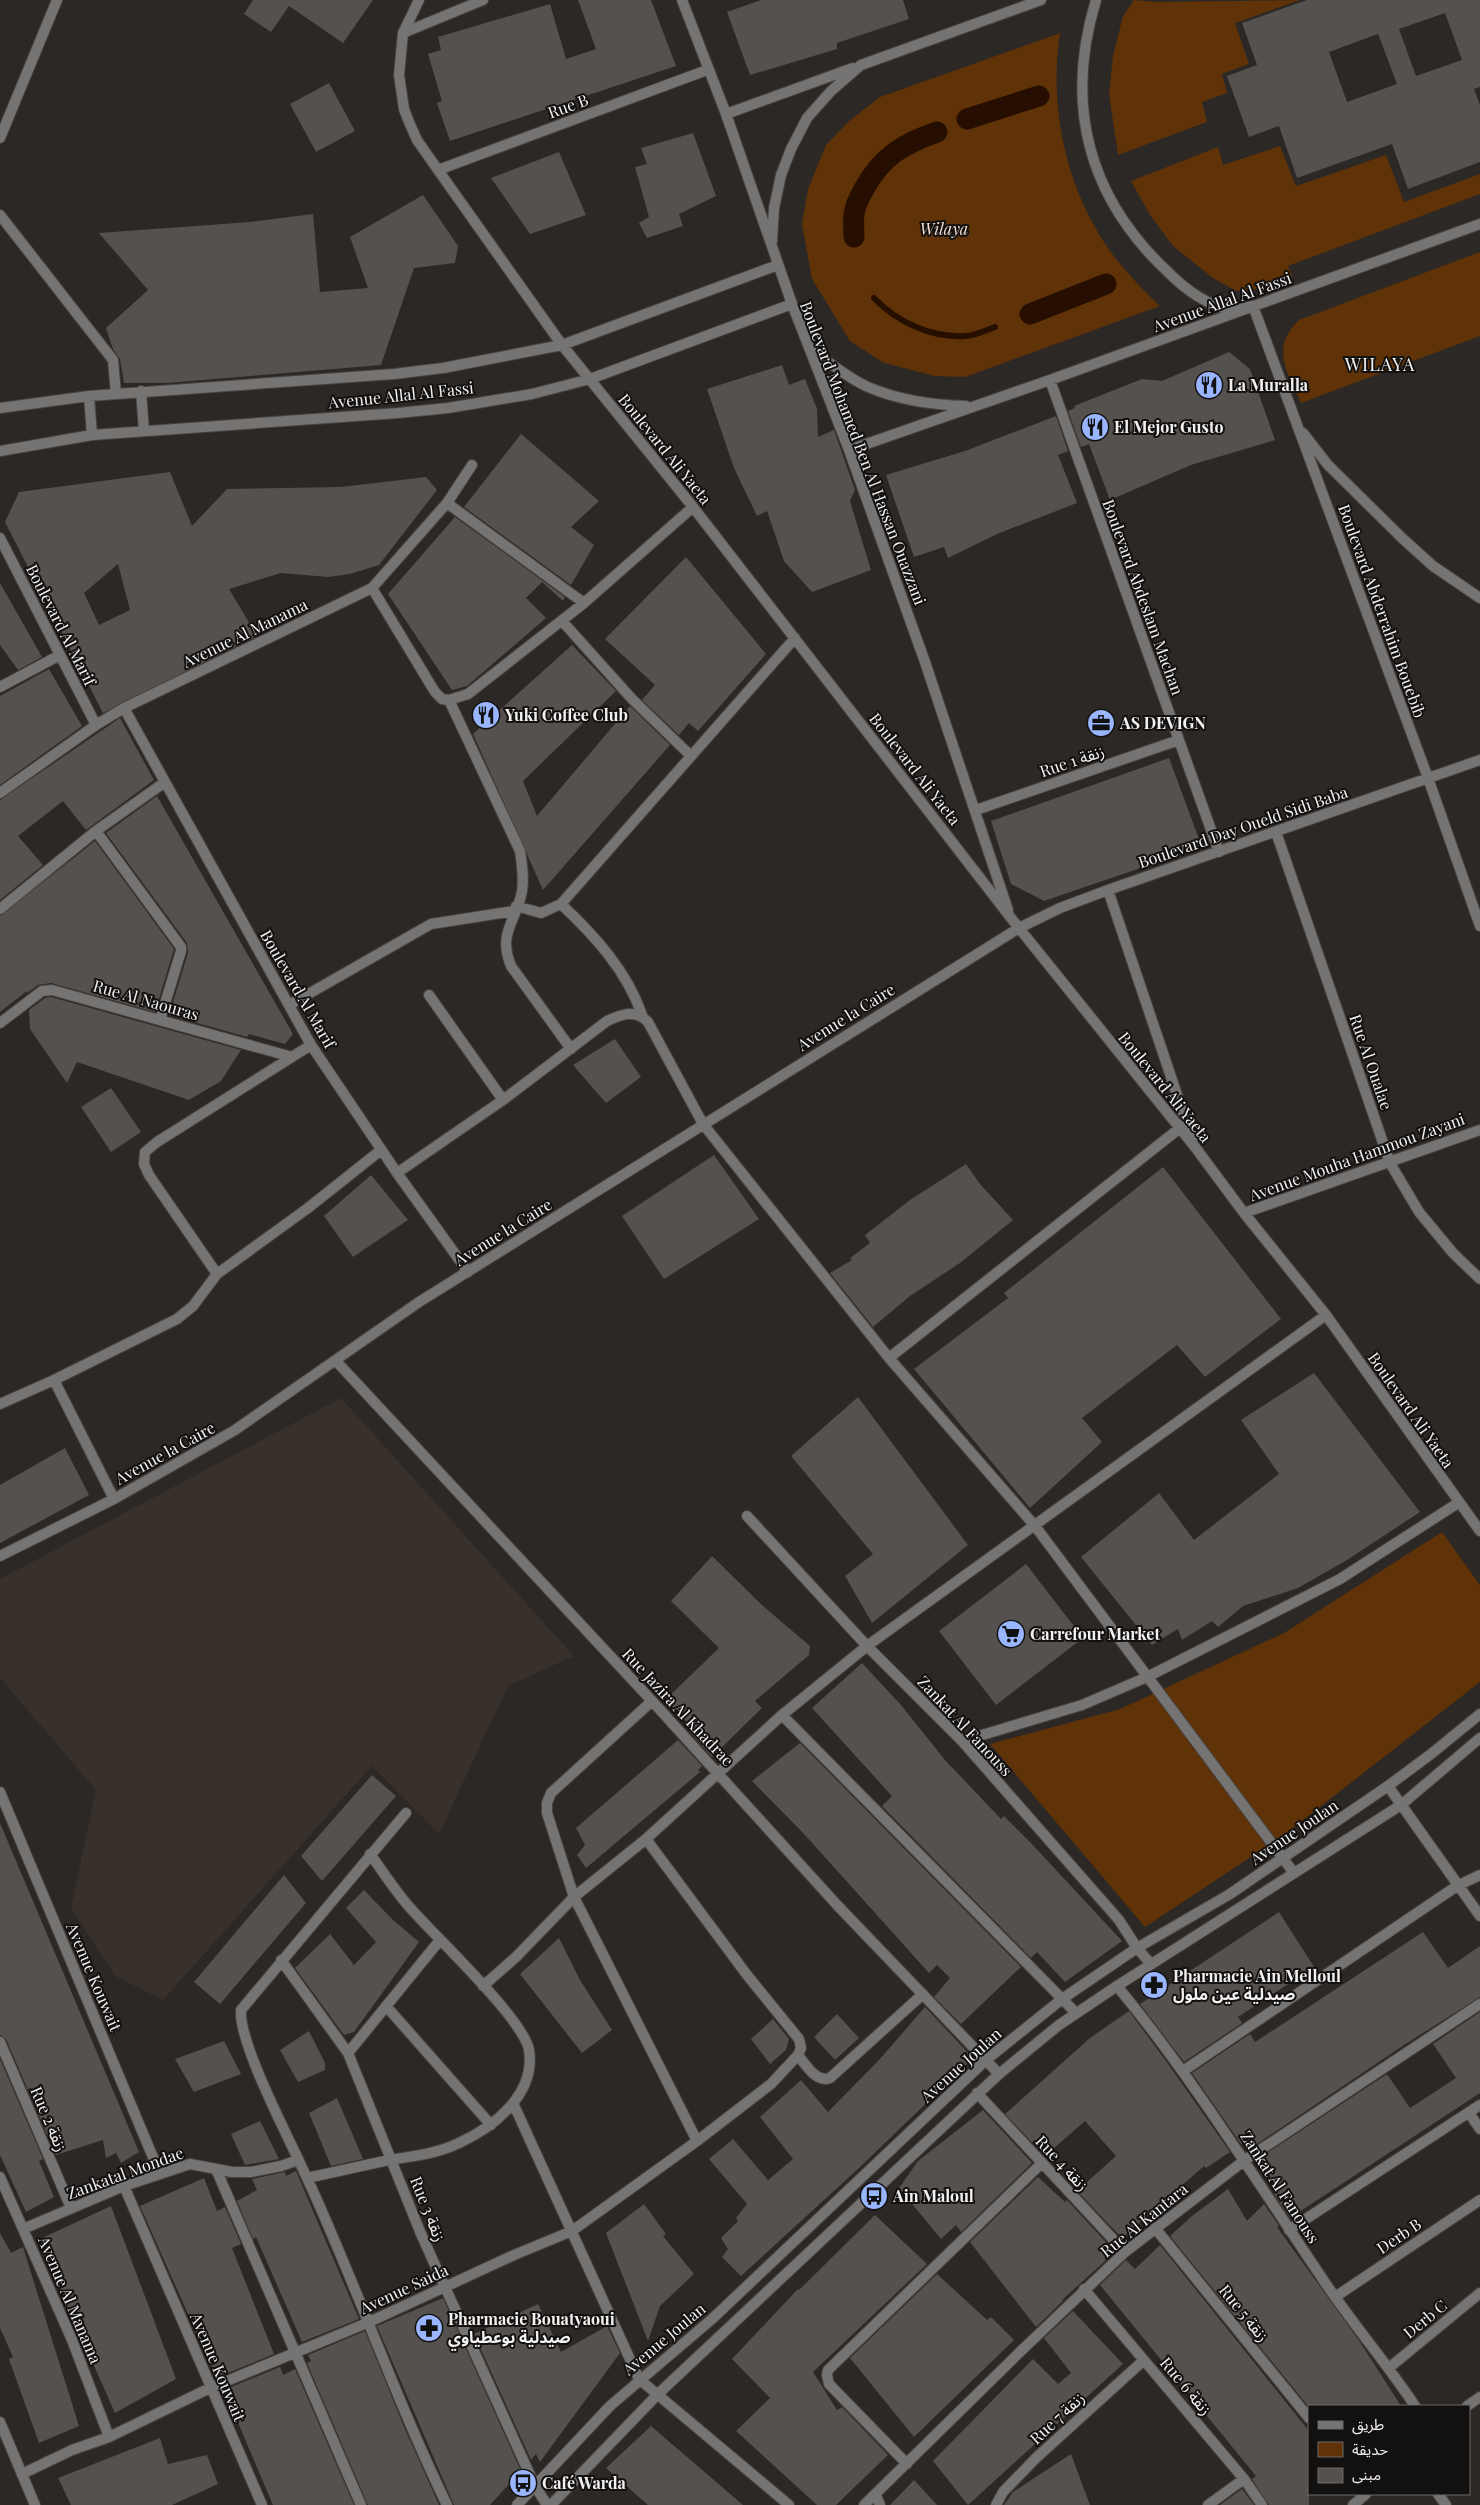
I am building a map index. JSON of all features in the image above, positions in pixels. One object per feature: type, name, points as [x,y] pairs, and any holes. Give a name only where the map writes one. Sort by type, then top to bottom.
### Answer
[{"type":"street","points":[[0,138],[57,0]]},
{"type":"street","name":"Boulevard Ali Yaeta","points":[[419,0],[403,33],[399,75],[404,109],[418,140],[438,170],[562,345],[693,507],[1018,928],[1180,1128],[1244,1214],[1326,1315],[1458,1503],[1480,1531]]},
{"type":"street","points":[[403,33],[482,0]]},
{"type":"street","name":"Boulevard Mohamed Ben Al Hassan Ouazzani","points":[[682,0],[707,70],[726,114],[792,304],[849,450],[976,810],[1011,918]]},
{"type":"street","points":[[726,114],[1041,0]]},
{"type":"street","points":[[1096,0],[1083,56],[1083,110],[1090,147],[1107,196],[1116,213],[1136,240],[1180,284],[1201,298],[1234,310],[1253,306]]},
{"type":"street","points":[[772,246],[774,208],[781,175],[791,149],[807,118],[831,91],[861,65]]},
{"type":"street","name":"Rue B","points":[[438,170],[707,70]]},
{"type":"street","points":[[0,215],[113,360],[116,394]]},
{"type":"street","name":"Avenue Allal Al Fassi","points":[[849,450],[1050,380],[1480,224]]},
{"type":"street","name":"Avenue Allal Al Fassi","points":[[0,408],[89,396],[394,374],[443,368],[562,345],[778,265]]},
{"type":"street","name":"Avenue Allal Al Fassi","points":[[0,450],[92,435],[448,408],[532,394],[590,379],[792,304]]},
{"type":"street","name":"Boulevard Abderrahim Bouebib","points":[[1253,306],[1428,778],[1480,926]]},
{"type":"street","name":"Avenue Allal Al Fassi","points":[[809,348],[867,386],[901,398],[932,404],[973,406]]},
{"type":"street","name":"Boulevard Abdeslam Machan","points":[[1050,380],[1219,852]]},
{"type":"street","points":[[141,392],[144,431]]},
{"type":"street","points":[[89,396],[92,435]]},
{"type":"street","points":[[1298,426],[1328,465],[1396,532],[1433,566],[1480,598]]},
{"type":"street","name":"Avenue Al Manama","points":[[0,793],[96,725],[124,708],[372,588],[447,503],[472,465]]},
{"type":"street","points":[[447,503],[584,603]]},
{"type":"street","points":[[372,588],[436,692],[442,699],[449,700],[468,694],[562,621],[693,507]]},
{"type":"street","name":"Boulevard Al Marif","points":[[0,538],[96,725]]},
{"type":"street","points":[[562,621],[632,699],[690,755]]},
{"type":"street","points":[[289,1005],[431,924],[515,909],[541,913],[561,904],[690,755],[795,638]]},
{"type":"street","points":[[0,687],[60,655]]},
{"type":"street","points":[[449,700],[520,851],[523,872],[522,892],[505,934],[506,954],[511,966],[571,1049]]},
{"type":"street","name":"Boulevard Al Marif","points":[[124,708],[311,1045],[397,1173],[468,1272]]},
{"type":"street","name":"Rue 1 زنقة","points":[[976,810],[1179,740]]},
{"type":"street","name":"Boulevard Day Oueld Sidi Baba","points":[[1018,928],[1060,908],[1108,890],[1480,760]]},
{"type":"street","points":[[0,909],[96,832],[165,782]]},
{"type":"street","points":[[96,832],[181,947],[160,1020]]},
{"type":"street","name":"Rue Al Oualae","points":[[1276,832],[1390,1163],[1419,1212],[1453,1253],[1480,1279]]},
{"type":"street","points":[[1108,890],[1195,1147]]},
{"type":"street","points":[[561,904],[602,945],[634,991],[642,1015],[648,1022],[703,1124],[889,1358],[1035,1526],[1294,1873]]},
{"type":"street","name":"Avenue la Caire","points":[[0,1556],[114,1499],[235,1430],[419,1302],[1018,928]]},
{"type":"street","name":"Rue Al Naouras","points":[[0,1023],[42,991],[52,990],[292,1057]]},
{"type":"street","points":[[428,995],[503,1100]]},
{"type":"street","points":[[397,1173],[503,1100],[607,1021],[620,1015],[633,1013],[642,1015]]},
{"type":"street","points":[[217,1274],[149,1175],[144,1164],[145,1152],[157,1142],[311,1045]]},
{"type":"street","points":[[889,1358],[1180,1128]]},
{"type":"street","name":"Avenue Mouha Hammou Zayani","points":[[1244,1214],[1480,1130]]},
{"type":"street","points":[[0,1404],[54,1380],[177,1318],[194,1306],[217,1274],[308,1208],[382,1150]]},
{"type":"street","points":[[483,1986],[516,1957],[574,1897],[646,1839],[782,1715],[867,1646],[1326,1315]]},
{"type":"street","name":"Rue Jazira Al Khadrae","points":[[336,1361],[719,1773],[838,1906],[999,2074]]},
{"type":"street","points":[[54,1380],[114,1499]]},
{"type":"street","points":[[962,1741],[1082,1706],[1147,1677],[1340,1579],[1458,1503]]},
{"type":"street","name":"Zankat Al Fanouss","points":[[747,1516],[867,1646],[962,1741],[1119,1920],[1137,1948],[1151,1964]]},
{"type":"street","points":[[652,1701],[551,1793],[547,1802],[547,1813],[574,1897],[697,2141]]},
{"type":"street","name":"Avenue Joulan","points":[[517,2505],[610,2406],[712,2318],[986,2060],[1062,1999],[1137,1948],[1230,1894],[1388,1786],[1480,1714]]},
{"type":"street","points":[[782,1715],[1076,2013]]},
{"type":"street","name":"Avenue Joulan","points":[[551,2505],[658,2394],[999,2074],[1076,2013],[1401,1805],[1480,1738]]},
{"type":"street","points":[[1388,1786],[1480,1916]]},
{"type":"street","name":"Avenue Kouwait","points":[[0,1792],[160,2174]]},
{"type":"street","points":[[406,1813],[281,1960],[241,2010],[240,2019],[256,2064],[307,2178],[400,2405],[447,2505]]},
{"type":"street","points":[[646,1839],[747,1975],[799,2039],[801,2048],[798,2056],[817,2077],[825,2080],[830,2078],[923,1994]]},
{"type":"street","points":[[307,2178],[435,2152],[459,2143],[491,2125],[513,2103],[526,2084],[529,2051],[516,2025],[412,1909],[370,1854]]},
{"type":"street","points":[[1183,2072],[1457,1886],[1480,1875]]},
{"type":"street","points":[[348,2052],[440,1940]]},
{"type":"street","name":"Rue 3 زنقة","points":[[281,1960],[348,2052],[444,2288],[535,2486],[547,2505]]},
{"type":"street","name":"Zankat Al Fanouss","points":[[1117,1986],[1183,2072],[1245,2160],[1335,2297],[1390,2367],[1414,2405]]},
{"type":"street","name":"Rue Al Kantara","points":[[864,2505],[878,2500],[907,2464],[1084,2289],[1125,2252],[1245,2160],[1480,2004]]},
{"type":"street","points":[[386,2006],[491,2125]]},
{"type":"street","name":"Rue 2 زنقة","points":[[0,2042],[71,2208]]},
{"type":"street","name":"Avenue Saida","points":[[22,2474],[72,2450],[109,2437],[210,2388],[367,2323],[572,2230],[697,2141],[771,2084],[798,2056]]},
{"type":"street","name":"Rue 4 زنقة","points":[[977,2094],[1125,2252]]},
{"type":"street","points":[[513,2103],[639,2379],[786,2503]]},
{"type":"street","points":[[1290,2230],[1386,2165],[1480,2105]]},
{"type":"street","points":[[1470,2113],[1480,2129]]},
{"type":"street","name":"Zankatal Mondae","points":[[23,2229],[124,2186],[192,2164],[216,2169],[251,2172],[281,2166],[298,2160]]},
{"type":"street","points":[[907,2464],[829,2384],[826,2375],[828,2370],[1042,2163]]},
{"type":"street","points":[[216,2169],[293,2353],[361,2505]]},
{"type":"street","name":"Avenue Al Manama","points":[[0,2177],[72,2340],[109,2437]]},
{"type":"street","name":"Avenue Kouwait","points":[[124,2186],[262,2505]]},
{"type":"street","name":"Derb B","points":[[1335,2297],[1480,2200]]},
{"type":"street","name":"Rue 5 زنقة","points":[[1155,2228],[1308,2417]]},
{"type":"street","name":"Rue 6 زنقة","points":[[1084,2289],[1244,2479],[1262,2505]]},
{"type":"street","name":"Derb C","points":[[1390,2367],[1480,2293]]},
{"type":"street","name":"Rue 7 زنقة","points":[[996,2505],[1003,2492],[1036,2458],[1144,2360]]},
{"type":"street","points":[[1468,2405],[1480,2396]]},
{"type":"street","points":[[0,2422],[35,2505]]},
{"type":"street","points":[[1208,2505],[1244,2479]]},
{"type":"street","points":[[1353,2505],[1365,2495]]},
{"type":"shaded area","points":[[341,1398],[574,1656],[508,1686],[439,1834],[372,1766],[163,2000],[115,1976],[71,1908],[96,1790],[0,1678],[0,1579]]},
{"type":"green space","points":[[1134,0],[1156,2],[1300,0],[1235,23],[1249,64],[1222,74],[1227,93],[1202,102],[1207,122],[1118,155],[1109,94],[1113,56],[1123,16]]},
{"type":"green space","name":"Wilaya","points":[[1060,33],[1057,58],[1058,108],[1061,133],[1074,181],[1101,238],[1133,279],[1160,306],[965,377],[935,376],[884,363],[850,341],[812,279],[802,224],[808,189],[826,145],[849,121],[880,97]]},
{"type":"green space","points":[[1280,146],[1296,186],[1386,155],[1404,202],[1480,174],[1480,194],[1288,266],[1292,276],[1252,290],[1236,291],[1213,278],[1173,246],[1150,215],[1131,181],[1218,147],[1223,165]]},
{"type":"green space","points":[[1480,252],[1480,336],[1301,403],[1287,370],[1283,350],[1290,330],[1299,320]]},
{"type":"green space","points":[[1442,1532],[1480,1585],[1480,1682],[1284,1835],[1145,1927],[990,1744],[1120,1709],[1284,1633]]},
{"type":"building","points":[[253,0],[373,0],[343,43],[289,6],[271,32],[244,14]]},
{"type":"building","points":[[578,0],[651,0],[676,66],[450,141],[437,103],[442,101],[428,54],[441,50],[438,37],[550,4],[566,59],[596,49]]},
{"type":"building","points":[[761,0],[903,0],[909,19],[837,43],[837,49],[750,75],[727,12]]},
{"type":"building","points":[[1307,0],[1480,0],[1480,87],[1474,89],[1480,105],[1480,162],[1408,189],[1392,144],[1297,178],[1279,126],[1249,137],[1227,76],[1257,65],[1242,23]],"holes":[[[1445,13],[1462,60],[1416,76],[1399,29]],[[1378,34],[1397,84],[1347,102],[1329,52]]]},
{"type":"building","points":[[329,83],[355,131],[316,152],[290,104]]},
{"type":"building","points":[[693,133],[716,196],[679,214],[683,226],[647,238],[639,223],[649,217],[635,167],[647,164],[641,148]]},
{"type":"building","points":[[559,152],[586,215],[530,234],[491,178]]},
{"type":"building","points":[[423,195],[458,246],[455,263],[414,268],[381,365],[167,383],[124,383],[120,359],[113,349],[106,328],[148,290],[99,233],[250,222],[313,214],[320,292],[368,288],[350,237]]},
{"type":"building","points":[[1229,352],[1250,369],[1275,440],[1191,465],[1110,500],[1089,444],[1081,447],[1068,411],[1075,408],[1074,406],[1142,379],[1162,381]]},
{"type":"building","points":[[782,365],[789,385],[805,379],[817,409],[818,437],[834,430],[855,490],[850,501],[871,570],[812,592],[784,561],[767,511],[757,516],[734,468],[707,389]]},
{"type":"building","points":[[1056,416],[1068,451],[1058,455],[1077,503],[997,534],[948,558],[944,547],[914,557],[886,475],[965,451]]},
{"type":"building","points":[[521,434],[599,501],[571,527],[594,545],[571,585],[464,507]]},
{"type":"building","points":[[170,472],[192,526],[227,489],[341,487],[426,477],[437,490],[379,565],[350,574],[328,577],[281,573],[229,589],[257,636],[103,713],[5,522],[19,492]],"holes":[[[118,564],[130,610],[99,625],[84,593]]]},
{"type":"building","points":[[455,517],[565,597],[563,601],[542,582],[526,598],[546,618],[467,686],[452,690],[388,594]]},
{"type":"building","points":[[686,557],[766,654],[698,731],[689,723],[679,735],[642,700],[655,685],[605,639]]},
{"type":"building","points":[[0,583],[42,657],[18,670],[0,645]]},
{"type":"building","points":[[572,645],[616,691],[523,781],[537,816],[630,706],[670,745],[543,890],[473,734]]},
{"type":"building","points":[[49,669],[82,726],[0,785],[0,696]]},
{"type":"building","points":[[120,718],[154,780],[86,830],[63,801],[18,836],[43,865],[0,900],[0,800]]},
{"type":"building","points":[[1169,758],[1202,847],[1044,901],[1011,884],[991,821]]},
{"type":"building","points":[[157,796],[293,1034],[285,1044],[249,1034],[247,1037],[169,1015],[188,953],[187,943],[106,833]]},
{"type":"building","points":[[95,841],[174,949],[155,1012],[51,983],[38,985],[27,993],[27,991],[0,1012],[0,916]]},
{"type":"building","points":[[51,997],[241,1050],[221,1081],[189,1100],[77,1062],[67,1083],[30,1029],[29,1010],[45,998]]},
{"type":"building","points":[[615,1039],[641,1077],[606,1103],[573,1065]]},
{"type":"building","points":[[111,1088],[141,1132],[111,1152],[81,1107]]},
{"type":"building","points":[[714,1155],[759,1219],[664,1279],[622,1216]]},
{"type":"building","points":[[966,1164],[980,1184],[1013,1220],[960,1263],[910,1296],[873,1327],[830,1273],[852,1260],[850,1258],[870,1243],[865,1235],[910,1200]]},
{"type":"building","points":[[1163,1167],[1281,1319],[1205,1377],[1177,1345],[1082,1418],[1102,1442],[1030,1508],[914,1369],[1008,1298],[1004,1293]]},
{"type":"building","points":[[371,1175],[408,1220],[353,1257],[324,1216]]},
{"type":"building","points":[[1314,1373],[1420,1512],[1347,1560],[1298,1588],[1243,1606],[1218,1627],[1212,1621],[1182,1640],[1178,1629],[1152,1645],[1081,1557],[1159,1493],[1194,1540],[1279,1474],[1241,1420]]},
{"type":"building","points":[[858,1397],[968,1545],[872,1623],[845,1576],[873,1554],[791,1456]]},
{"type":"building","points":[[65,1448],[89,1495],[0,1543],[0,1485]]},
{"type":"building","points":[[712,1556],[763,1606],[810,1646],[809,1655],[755,1701],[762,1708],[712,1757],[689,1731],[693,1728],[665,1700],[719,1648],[671,1601]]},
{"type":"building","name":"Carrefour Market","points":[[1026,1564],[1083,1638],[996,1705],[939,1631]]},
{"type":"building","points":[[862,1663],[901,1705],[945,1760],[1001,1819],[1004,1816],[1031,1843],[1122,1941],[1065,1982],[1037,1952],[1031,1958],[882,1806],[892,1796],[812,1708]]},
{"type":"building","points":[[678,1740],[702,1766],[698,1770],[700,1772],[586,1868],[577,1855],[585,1845],[576,1828]]},
{"type":"building","points":[[800,1743],[1021,1967],[961,2024],[934,1997],[950,1978],[937,1965],[929,1973],[805,1835],[752,1781]]},
{"type":"building","points":[[372,1775],[396,1796],[322,1881],[301,1856]]},
{"type":"building","points":[[0,1823],[139,2152],[121,2163],[116,2153],[106,2158],[103,2140],[56,2155],[6,2039],[0,2035]]},
{"type":"building","points":[[284,1875],[306,1903],[220,2004],[194,1982]]},
{"type":"building","points":[[364,1890],[392,1919],[419,1942],[354,2032],[344,2035],[295,1968],[330,1934],[354,1965],[376,1942],[346,1908]]},
{"type":"building","points":[[1279,1912],[1314,1967],[1238,2017],[1242,2023],[1184,2062],[1140,2004]]},
{"type":"building","points":[[1423,1932],[1448,1968],[1480,1946],[1480,1997],[1404,2045],[1251,2148],[1246,2140],[1241,2144],[1192,2073],[1250,2034],[1255,2042]]},
{"type":"building","points":[[559,1938],[580,1980],[612,2030],[582,2053],[520,1974]]},
{"type":"building","points":[[925,2007],[973,2058],[859,2168],[741,2276],[722,2257],[728,2249],[721,2238],[738,2221],[736,2218],[747,2204],[709,2159],[733,2139],[768,2180],[793,2159],[760,2117],[801,2080],[828,2112],[879,2060]]},
{"type":"building","points":[[1129,2011],[1230,2152],[1206,2168],[1204,2166],[1122,2238],[1077,2191],[1116,2156],[1085,2121],[1045,2156],[1005,2114],[1090,2038]]},
{"type":"building","points":[[1480,2012],[1480,2093],[1290,2218],[1274,2194],[1278,2190],[1258,2159],[1387,2074],[1410,2108],[1456,2078],[1433,2044]]},
{"type":"building","points":[[837,2014],[859,2038],[835,2060],[814,2037]]},
{"type":"building","points":[[773,2019],[789,2039],[786,2050],[770,2064],[751,2039]]},
{"type":"building","points":[[309,2031],[325,2063],[325,2070],[298,2082],[280,2050]]},
{"type":"building","points":[[224,2041],[241,2074],[194,2092],[175,2059]]},
{"type":"building","points":[[0,2059],[43,2159],[39,2161],[54,2197],[26,2212],[0,2155]]},
{"type":"building","points":[[337,2098],[363,2159],[331,2166],[309,2113]]},
{"type":"building","points":[[983,2110],[1032,2163],[961,2232],[956,2225],[941,2239],[899,2188],[918,2161]]},
{"type":"building","points":[[260,2121],[279,2159],[245,2165],[231,2134]]},
{"type":"building","points":[[296,2171],[359,2319],[302,2342],[256,2237],[253,2239],[237,2201],[257,2190],[252,2179],[285,2172],[286,2176]]},
{"type":"building","points":[[1038,2177],[1065,2202],[1067,2200],[1115,2252],[1062,2300],[1036,2327],[970,2242]]},
{"type":"building","points":[[204,2178],[217,2211],[225,2207],[241,2244],[232,2248],[274,2354],[218,2377],[216,2377],[140,2206]]},
{"type":"building","points":[[1228,2189],[1247,2221],[1264,2204],[1279,2226],[1277,2227],[1360,2342],[1400,2405],[1308,2406],[1170,2236],[1192,2216]]},
{"type":"building","points":[[644,2204],[666,2234],[663,2236],[694,2274],[660,2306],[648,2341],[606,2233]]},
{"type":"building","points":[[111,2206],[176,2379],[115,2413],[38,2240]]},
{"type":"building","points":[[875,2215],[927,2264],[813,2372],[837,2410],[842,2407],[888,2455],[836,2505],[817,2505],[736,2431],[770,2398],[732,2359],[798,2289]]},
{"type":"building","points":[[0,2233],[11,2253],[23,2247],[79,2426],[39,2443],[9,2359],[13,2357],[0,2328]]},
{"type":"building","points":[[1160,2245],[1308,2430],[1309,2505],[1269,2505],[1252,2479],[1256,2476],[1100,2285],[1126,2260],[1135,2269]]},
{"type":"building","points":[[937,2274],[987,2320],[991,2317],[1014,2340],[914,2437],[850,2358]]},
{"type":"building","points":[[443,2298],[521,2471],[490,2505],[454,2505],[377,2326]]},
{"type":"building","points":[[538,2304],[561,2352],[607,2326],[620,2353],[540,2462],[536,2454],[531,2460],[474,2334]]},
{"type":"building","points":[[1073,2311],[1123,2364],[968,2505],[933,2461],[1033,2359],[1058,2384],[1071,2373],[1044,2338]]},
{"type":"building","points":[[365,2331],[404,2427],[439,2505],[368,2505],[307,2363],[311,2361],[308,2355]]},
{"type":"building","points":[[280,2367],[283,2375],[295,2369],[354,2505],[273,2505],[224,2390]]},
{"type":"building","points":[[651,2426],[743,2505],[648,2505],[606,2468]]},
{"type":"building","points":[[160,2438],[168,2464],[207,2455],[218,2484],[172,2505],[71,2505],[58,2478]]},
{"type":"building","points":[[1071,2454],[1090,2505],[1004,2505],[1013,2492]]},
{"type":"building","points":[[914,2480],[937,2505],[890,2505]]},
{"type":"building","points":[[1242,2489],[1254,2505],[1220,2505]]},
{"type":"waterway","points":[[967,119],[1039,96]]},
{"type":"waterway","points":[[854,237],[854,217],[857,204],[864,189],[878,168],[894,153],[914,141],[937,132]]},
{"type":"waterway","points":[[1030,314],[1106,284]]},
{"type":"waterway","points":[[874,298],[883,307],[904,321],[927,331],[952,336],[969,336],[995,327]]},
{"type":"place","name":"La Muralla","points":[[1209,385]]},
{"type":"place","name":"El Mejor Gusto","points":[[1095,427]]},
{"type":"place","name":"Yuki Coffee Club","points":[[486,715]]},
{"type":"place","name":"AS DEVIGN","points":[[1101,723]]},
{"type":"place","name":"Carrefour Market","points":[[1011,1634]]},
{"type":"place","name":"Pharmacie Ain Melloul صيدلية عين ملول","points":[[1154,1985]]},
{"type":"place","name":"Ain Maloul","points":[[874,2196]]},
{"type":"place","name":"Pharmacie Bouatyaoui صيدلية بوعطياوي","points":[[429,2328]]},
{"type":"place","name":"Café Warda","points":[[523,2483]]},
{"type":"district","name":"WILAYA","points":[[1380,365]]}]
